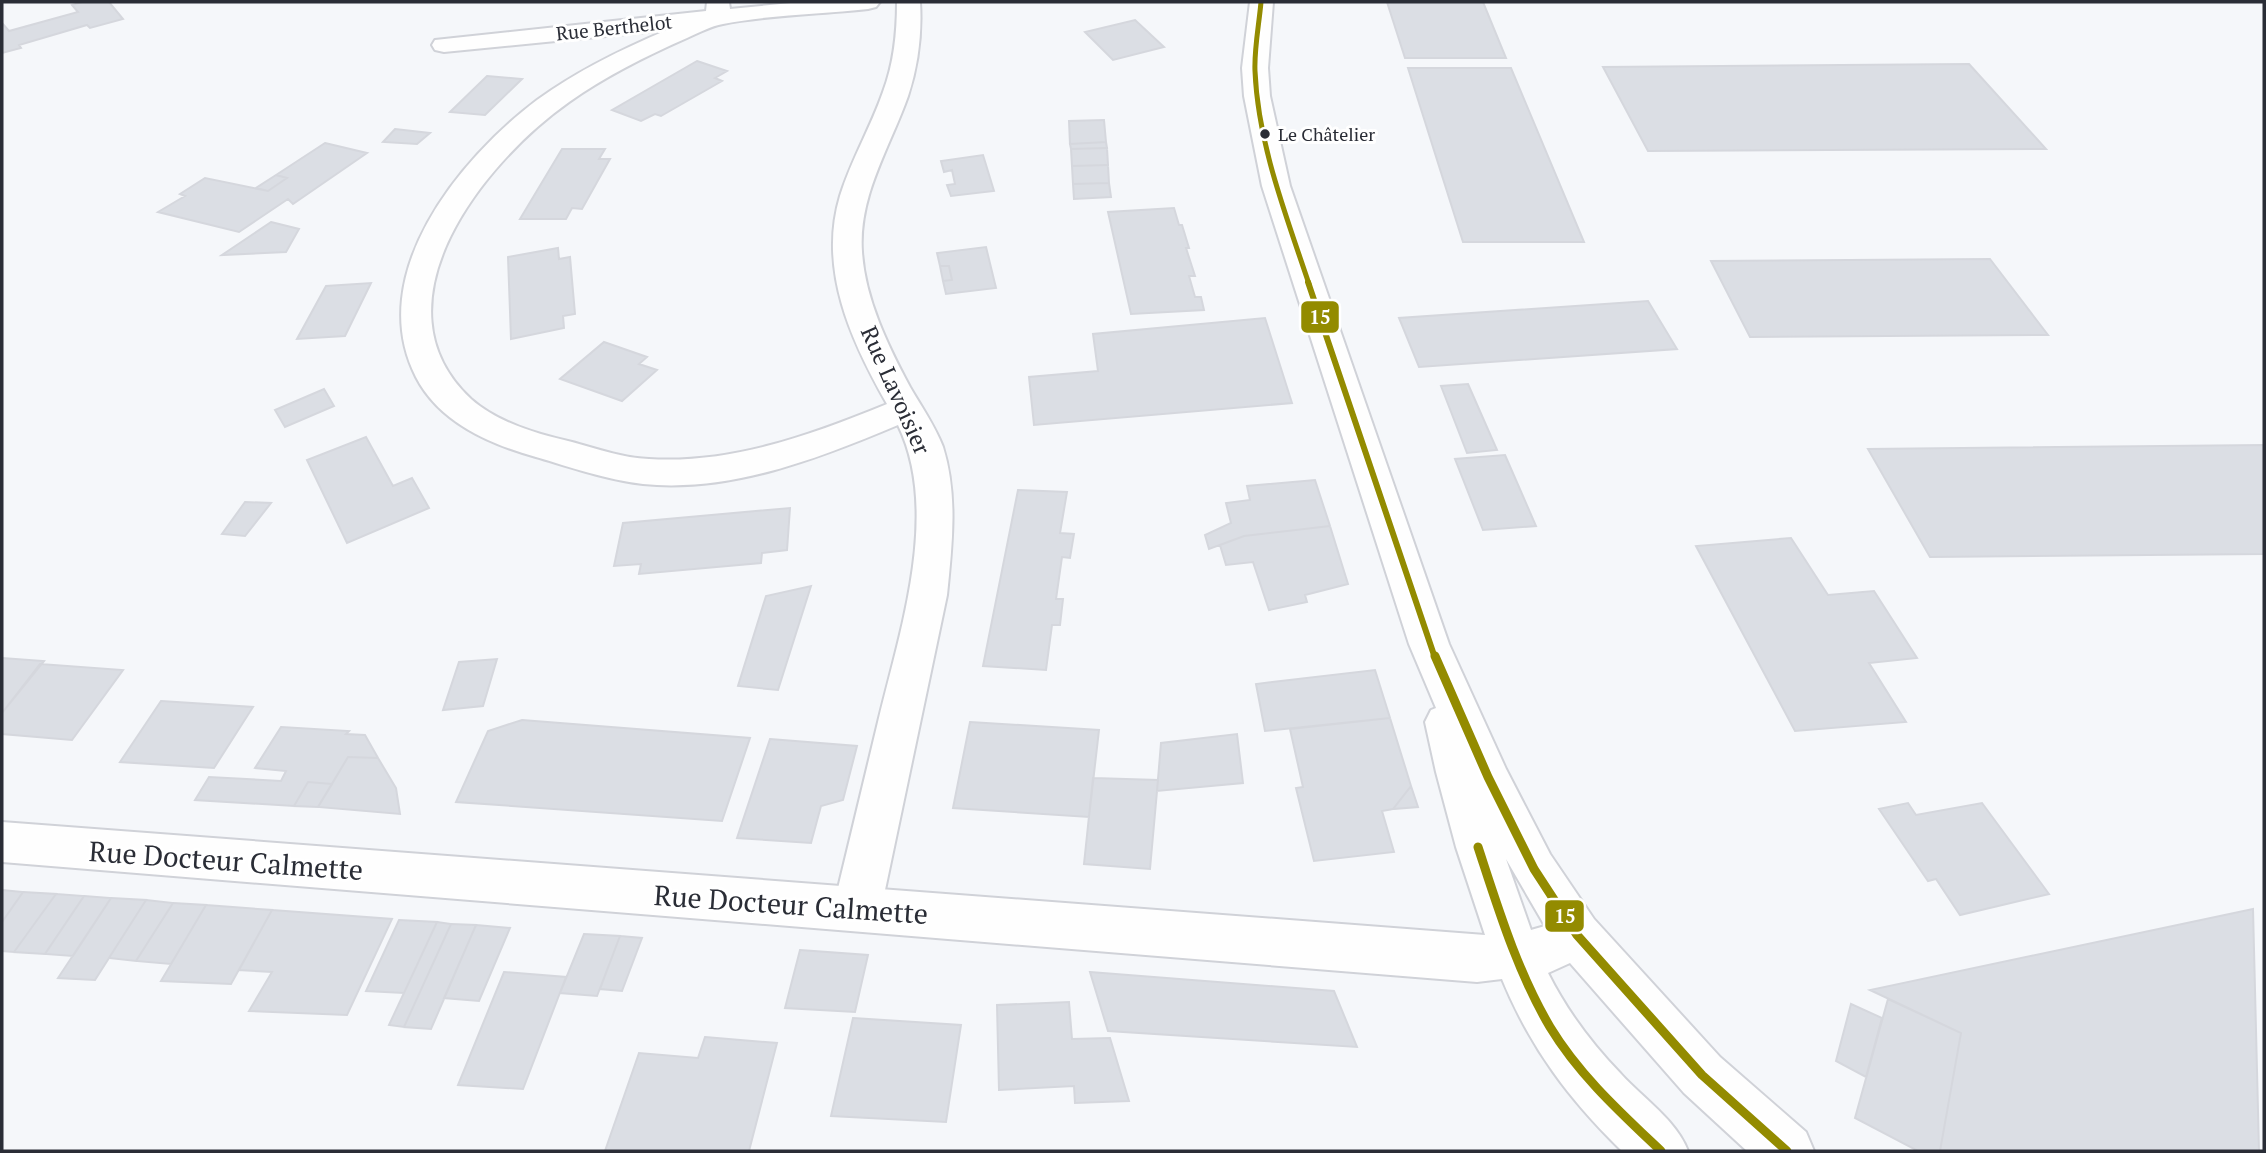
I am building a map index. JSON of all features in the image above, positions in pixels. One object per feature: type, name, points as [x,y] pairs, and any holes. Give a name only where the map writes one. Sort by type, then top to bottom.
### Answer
[{"type":"street","name":"Rue Berthelot","points":[[444,45],[718,9],[868,2]]},
{"type":"street","name":"Rue Lavoisier","points":[[857,909],[928,595],[930,570],[933,492],[924,446],[889,377],[860,309],[849,272],[846,239],[857,187],[901,75],[910,29],[909,2]]},
{"type":"street","points":[[1261,2],[1255,68],[1256,96],[1268,156],[1295,246],[1429,644],[1510,823],[1534,869],[1577,935],[1627,994],[1702,1074],[1787,1151]]},
{"type":"street","points":[[718,9],[598,70],[536,114],[481,166],[439,226],[430,244],[420,279],[415,320],[416,336],[428,368],[447,396],[459,407],[497,430],[544,447],[651,472],[768,459],[838,438],[906,409]]},
{"type":"street","points":[[1429,644],[1469,821],[1517,957],[1551,1028],[1613,1104],[1661,1151]]},
{"type":"street","name":"Rue Docteur Calmette","points":[[2,842],[1477,959],[1517,957],[1542,952],[1577,935]]},
{"type":"building","points":[[82,2],[109,2],[123,19],[90,28],[87,25],[19,45],[21,48],[2,53],[2,23],[9,31],[78,12],[72,5]]},
{"type":"building","points":[[1387,2],[1483,2],[1506,58],[1405,58]]},
{"type":"building","points":[[1135,20],[1164,47],[1113,60],[1085,32]]},
{"type":"building","points":[[697,61],[727,71],[715,78],[722,81],[661,116],[655,114],[641,121],[612,110]]},
{"type":"building","points":[[1969,64],[2046,149],[1648,151],[1603,67]]},
{"type":"building","points":[[1408,68],[1511,68],[1584,242],[1463,242]]},
{"type":"building","points":[[487,76],[522,79],[485,115],[450,112]]},
{"type":"building","points":[[1104,120],[1106,142],[1070,144],[1069,121]]},
{"type":"building","points":[[395,129],[430,133],[417,144],[383,142]]},
{"type":"building","points":[[1106,142],[1107,148],[1071,149],[1070,144]]},
{"type":"building","points":[[325,143],[367,153],[293,204],[288,199],[239,232],[158,212],[185,196],[180,194],[205,178],[268,191],[287,178],[276,175]]},
{"type":"building","points":[[1107,148],[1108,165],[1072,166],[1071,149]]},
{"type":"building","points":[[562,149],[605,149],[599,159],[610,159],[582,209],[572,208],[566,219],[520,219]]},
{"type":"building","points":[[983,155],[994,191],[951,196],[947,185],[955,184],[952,170],[944,172],[941,161]]},
{"type":"building","points":[[1108,165],[1109,183],[1073,184],[1072,166]]},
{"type":"building","points":[[276,175],[287,178],[268,191],[256,188]]},
{"type":"building","points":[[1109,183],[1111,197],[1074,199],[1073,184]]},
{"type":"building","points":[[1174,208],[1189,248],[1186,248],[1195,276],[1189,276],[1195,297],[1201,297],[1204,310],[1131,314],[1108,212]]},
{"type":"building","points":[[271,222],[299,229],[286,252],[222,255]]},
{"type":"building","points":[[986,247],[996,288],[946,294],[943,281],[952,280],[949,266],[940,266],[937,253]]},
{"type":"building","points":[[558,248],[559,259],[570,257],[575,314],[563,316],[564,328],[511,339],[508,257]]},
{"type":"building","points":[[1990,259],[2048,335],[1750,337],[1711,261]]},
{"type":"building","points":[[940,266],[949,266],[952,280],[943,281]]},
{"type":"building","points":[[371,283],[345,336],[297,339],[326,286]]},
{"type":"building","points":[[1648,301],[1677,349],[1419,367],[1399,318]]},
{"type":"building","points":[[1265,318],[1292,403],[1034,425],[1029,377],[1098,371],[1093,334]]},
{"type":"building","points":[[604,342],[647,357],[639,364],[657,370],[622,401],[560,379]]},
{"type":"building","points":[[1468,384],[1497,450],[1467,453],[1441,386]]},
{"type":"building","points":[[324,389],[334,406],[285,427],[275,410]]},
{"type":"building","points":[[366,437],[393,486],[412,478],[429,508],[347,543],[307,460]]},
{"type":"building","points":[[2264,445],[2264,554],[1930,557],[1868,449]]},
{"type":"building","points":[[1505,455],[1536,526],[1483,530],[1455,459]]},
{"type":"building","points":[[1315,480],[1330,526],[1244,536],[1209,549],[1205,535],[1231,523],[1226,503],[1250,500],[1247,486]]},
{"type":"building","points":[[1018,490],[1067,492],[1060,533],[1074,534],[1070,558],[1062,557],[1056,599],[1063,599],[1060,625],[1052,625],[1046,670],[983,666]]},
{"type":"building","points":[[245,502],[271,503],[245,536],[222,534]]},
{"type":"building","points":[[790,508],[787,550],[762,553],[761,563],[639,574],[641,564],[614,566],[623,523]]},
{"type":"building","points":[[1330,526],[1348,584],[1305,595],[1307,602],[1269,610],[1253,562],[1226,565],[1220,545],[1244,536]]},
{"type":"building","points":[[1791,538],[1828,595],[1874,591],[1917,658],[1869,663],[1906,722],[1795,731],[1696,546]]},
{"type":"building","points":[[811,586],[778,690],[738,686],[766,596]]},
{"type":"building","points":[[2,658],[44,661],[2,713]]},
{"type":"building","points":[[497,659],[483,706],[443,710],[459,662]]},
{"type":"building","points":[[40,664],[123,670],[72,740],[2,734],[2,713]]},
{"type":"building","points":[[1375,670],[1390,718],[1265,731],[1256,684]]},
{"type":"building","points":[[161,701],[253,707],[214,768],[120,762]]},
{"type":"building","points":[[1390,718],[1411,786],[1393,809],[1382,811],[1394,852],[1314,861],[1296,788],[1303,787],[1290,729]]},
{"type":"building","points":[[522,720],[750,738],[722,821],[456,802],[488,731]]},
{"type":"building","points":[[970,722],[1099,730],[1089,817],[953,808]]},
{"type":"building","points":[[281,727],[349,731],[346,734],[365,735],[378,758],[348,757],[332,784],[308,782],[294,806],[195,800],[209,777],[281,781],[286,771],[255,768]]},
{"type":"building","points":[[1237,734],[1243,783],[1157,791],[1161,743]]},
{"type":"building","points":[[770,739],[857,746],[843,800],[821,806],[811,843],[737,838]]},
{"type":"building","points":[[348,757],[378,758],[396,788],[400,814],[318,807]]},
{"type":"building","points":[[1093,778],[1158,780],[1150,869],[1084,864]]},
{"type":"building","points":[[308,782],[332,784],[318,807],[294,806]]},
{"type":"building","points":[[1411,786],[1418,807],[1393,809]]},
{"type":"building","points":[[1908,803],[1916,815],[1982,803],[2049,894],[1960,915],[1936,879],[1928,881],[1879,809]]},
{"type":"building","points":[[2,890],[23,892],[2,922]]},
{"type":"building","points":[[23,892],[56,894],[14,952],[2,951],[2,922]]},
{"type":"building","points":[[56,894],[84,896],[45,954],[14,952]]},
{"type":"building","points":[[84,896],[111,898],[73,956],[45,954]]},
{"type":"building","points":[[111,898],[146,900],[95,980],[58,978]]},
{"type":"building","points":[[146,900],[173,903],[136,961],[109,958]]},
{"type":"building","points":[[173,903],[206,905],[171,964],[136,961]]},
{"type":"building","points":[[206,905],[272,910],[231,984],[161,981]]},
{"type":"building","points":[[2253,909],[2259,1151],[1940,1151],[1961,1033],[1870,990]]},
{"type":"building","points":[[272,910],[392,919],[347,1015],[249,1011],[272,972],[239,970]]},
{"type":"building","points":[[399,920],[437,922],[404,993],[366,991]]},
{"type":"building","points":[[437,922],[451,924],[404,1027],[389,1025]]},
{"type":"building","points":[[451,924],[476,925],[431,1029],[404,1027]]},
{"type":"building","points":[[476,925],[510,928],[479,1001],[444,998]]},
{"type":"building","points":[[584,934],[620,936],[597,996],[560,993]]},
{"type":"building","points":[[620,936],[642,938],[622,991],[600,989]]},
{"type":"building","points":[[800,950],[868,955],[855,1012],[785,1008]]},
{"type":"building","points":[[504,972],[566,977],[523,1089],[458,1085]]},
{"type":"building","points":[[1090,972],[1334,991],[1357,1047],[1108,1031]]},
{"type":"building","points":[[1888,999],[1961,1033],[1940,1151],[1918,1151],[1855,1118]]},
{"type":"building","points":[[1069,1002],[1072,1039],[1110,1038],[1129,1101],[1075,1103],[1074,1086],[999,1090],[997,1005]]},
{"type":"building","points":[[1851,1004],[1882,1018],[1866,1077],[1836,1061]]},
{"type":"building","points":[[853,1018],[961,1025],[946,1122],[831,1116]]},
{"type":"building","points":[[705,1037],[777,1043],[749,1151],[605,1151],[639,1053],[698,1058]]},
{"type":"transit line","name":"15","points":[[1261,2],[1255,68],[1257,96],[1276,186],[1429,644],[1488,777],[1534,869],[1577,935],[1702,1075],[1787,1151]]},
{"type":"transit line","name":"15","points":[[1478,847],[1518,962],[1550,1027],[1587,1077],[1661,1151]]},
{"type":"place","name":"Le Châtelier","points":[[1265,134]]}]
